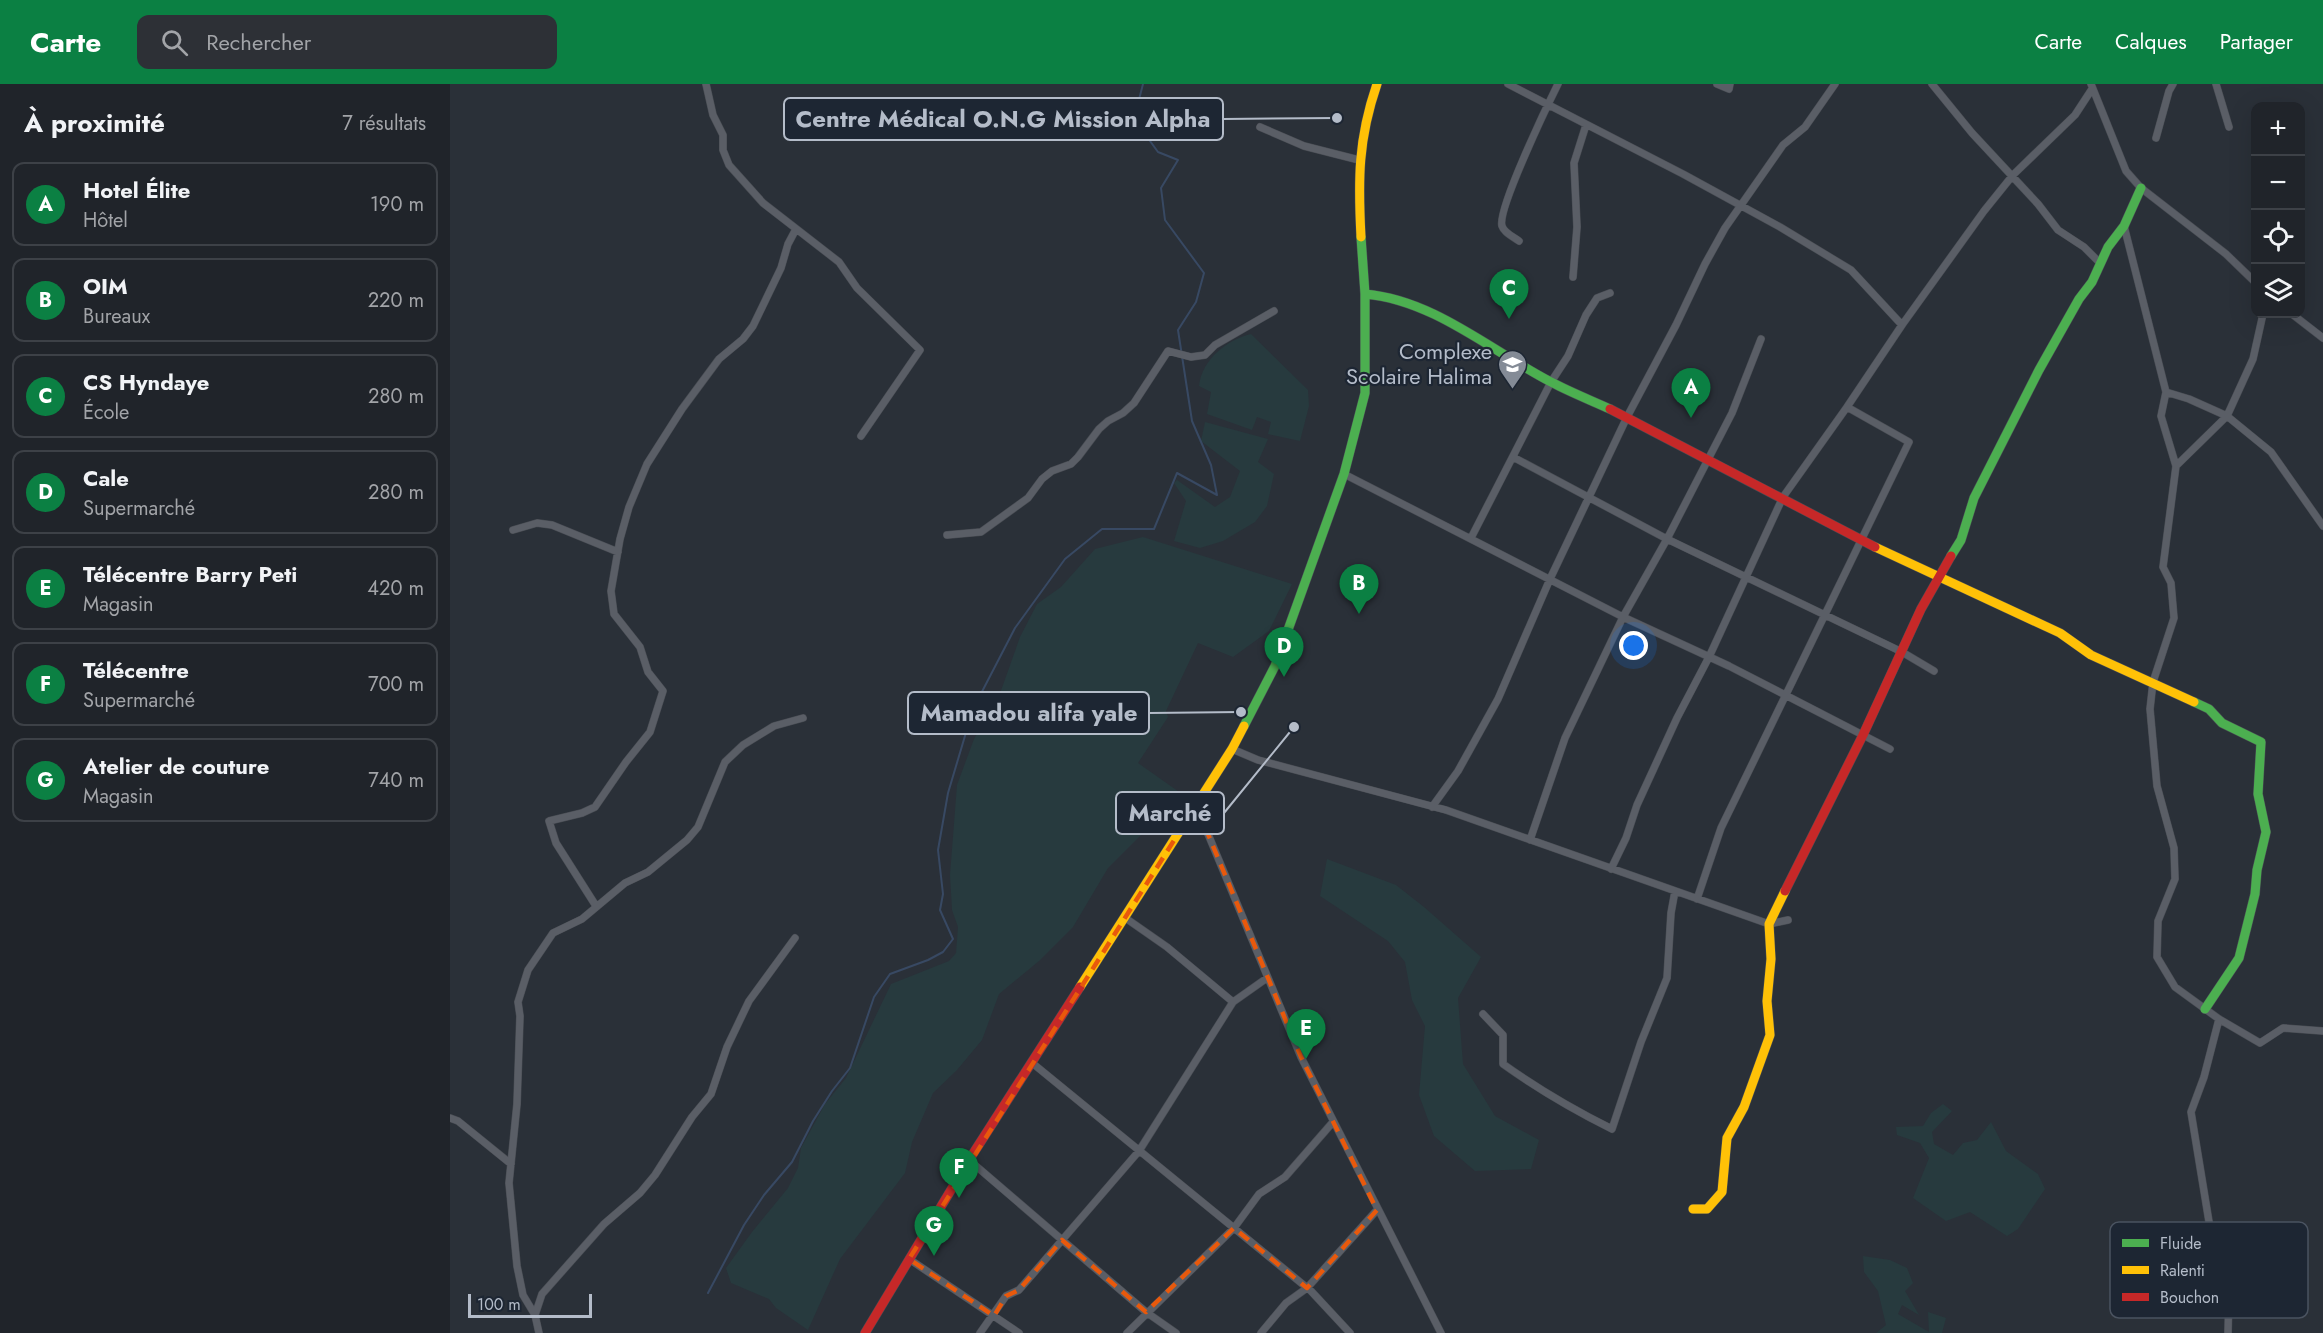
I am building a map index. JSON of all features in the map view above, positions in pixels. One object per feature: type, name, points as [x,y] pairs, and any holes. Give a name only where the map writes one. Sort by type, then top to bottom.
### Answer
[{"type":"main road","points":[[865,1333],[969,1160],[1232,749],[1275,666],[1344,474],[1365,393],[1365,294],[1359,160],[1367,113],[1377,84]]},
{"type":"main road","points":[[1693,1209],[1707,1209],[1722,1192],[1727,1138],[1744,1107],[1770,1035],[1767,1001],[1771,959],[1768,924],[1863,735],[1922,609],[1962,540],[1974,498],[2039,370],[2079,298],[2092,282],[2108,247],[2124,226],[2141,188]]},
{"type":"main road","points":[[1365,294],[1387,296],[1430,312],[1551,382],[1627,417],[1939,578],[2060,633],[2091,655],[2209,709],[2222,723],[2261,742],[2258,794],[2266,832],[2257,870],[2255,894],[2238,958],[2205,1009]]},
{"type":"street","points":[[706,84],[713,115],[723,135],[723,150],[729,165],[763,203],[839,262],[857,288],[920,350],[861,435]]},
{"type":"street","points":[[1508,84],[1683,174],[1851,270],[1902,325]]},
{"type":"street","points":[[1519,241],[1507,233],[1502,226],[1502,216],[1547,105],[1558,84]]},
{"type":"street","points":[[1717,84],[1729,89],[1730,84]]},
{"type":"street","points":[[1432,807],[1458,771],[1498,699],[1550,579],[1627,417],[1706,264],[1740,206],[1783,145],[1805,127],[1835,84]]},
{"type":"street","points":[[1932,84],[1972,133],[2013,175],[2058,230],[2084,246],[2100,263]]},
{"type":"street","points":[[2156,138],[2173,84]]},
{"type":"street","points":[[2216,84],[2229,127]]},
{"type":"street","points":[[1611,869],[1626,838],[1637,805],[1677,718],[1709,657],[1783,497],[1984,211],[2013,175],[2074,115],[2092,86]]},
{"type":"street","points":[[2092,86],[2126,171],[2141,188],[2226,254],[2251,278]]},
{"type":"street","points":[[1573,277],[1577,227],[1574,163],[1586,125]]},
{"type":"street","points":[[1260,128],[1304,146],[1359,160]]},
{"type":"street","points":[[2124,226],[2166,392],[2162,416],[2176,466],[2163,567],[2171,583],[2174,618],[2153,682],[2150,708],[2157,786],[2174,848],[2175,879],[2158,921],[2157,957],[2175,987],[2219,1019],[2260,1043],[2283,1028],[2323,1031]]},
{"type":"street","points":[[596,906],[556,843],[549,820],[582,813],[595,807],[650,732],[663,691],[648,672],[640,647],[614,614],[611,591],[629,507],[647,464],[713,367],[743,339],[753,326],[781,268],[788,244],[796,228]]},
{"type":"street","points":[[1472,538],[1551,382],[1568,356],[1592,304],[1597,298],[1610,293]]},
{"type":"street","points":[[947,535],[981,532],[1028,498],[1042,479],[1052,471],[1071,464],[1108,421],[1129,409],[1164,354],[1172,350],[1191,357],[1204,355],[1215,345],[1274,311]]},
{"type":"street","points":[[2176,466],[2227,416],[2253,358],[2262,318]]},
{"type":"street","points":[[2297,318],[2323,338]]},
{"type":"street","points":[[1530,840],[1565,738],[1623,616],[1667,539],[1732,413],[1761,339]]},
{"type":"street","points":[[2166,392],[2189,399],[2227,416],[2271,452],[2323,526]]},
{"type":"street","points":[[1698,899],[1721,828],[1909,442],[1847,407]]},
{"type":"street","points":[[1513,457],[1667,539],[1902,651],[1934,671]]},
{"type":"street","points":[[1344,474],[1890,749]]},
{"type":"street","points":[[513,530],[537,523],[552,525],[618,552]]},
{"type":"street","points":[[539,1333],[535,1315],[523,1294],[517,1266],[509,1183],[517,1104],[520,1016],[518,1002],[528,970],[553,933],[582,919],[625,883],[648,872],[687,840],[698,827],[725,762],[743,745],[774,726],[803,718]]},
{"type":"street","points":[[1232,749],[1258,760],[1432,807],[1768,924],[1788,920]]},
{"type":"street","points":[[1192,812],[1208,834],[1301,1057],[1441,1333]]},
{"type":"street","points":[[1483,1014],[1503,1035],[1503,1064],[1576,1111],[1612,1129],[1641,1042],[1667,978],[1675,891]]},
{"type":"street","points":[[1124,917],[1167,947],[1233,1002]]},
{"type":"street","points":[[535,1315],[542,1294],[604,1224],[640,1193],[655,1175],[692,1117],[711,1094],[727,1047],[749,1001],[795,938]]},
{"type":"street","points":[[980,1333],[1006,1296],[1019,1290],[1139,1151],[1233,1002],[1267,978]]},
{"type":"street","points":[[2209,1222],[2191,1112],[2205,1077],[2219,1019]]},
{"type":"street","points":[[1031,1062],[1307,1288],[1350,1333]]},
{"type":"street","points":[[450,1118],[458,1121],[511,1164]]},
{"type":"street","points":[[1127,1333],[1233,1228],[1259,1194],[1285,1177],[1333,1122]]},
{"type":"street","points":[[969,1160],[1146,1312],[1176,1333]]},
{"type":"street","points":[[1261,1333],[1286,1303],[1307,1288],[1377,1210]]},
{"type":"street","points":[[909,1259],[1019,1333]]},
{"type":"street","points":[[2228,1318],[2228,1333]]},
{"type":"highlighted area","points":[[1192,812],[1208,834],[1301,1057],[1377,1210],[1307,1288],[1234,1228],[1146,1312],[1062,1240],[1019,1290],[1006,1296],[994,1316],[909,1259]]},
{"type":"green space","points":[[1251,334],[1308,390],[1309,406],[1300,441],[1268,434],[1271,422],[1257,417],[1252,430],[1207,414],[1211,392],[1199,386],[1205,367],[1210,359],[1225,346]]},
{"type":"green space","points":[[1205,422],[1268,439],[1258,462],[1274,474],[1267,506],[1255,522],[1223,541],[1200,548],[1174,541],[1186,501],[1174,483],[1177,480],[1215,507],[1230,497],[1240,471],[1201,441]]},
{"type":"green space","points":[[1143,537],[1292,584],[1269,631],[1233,657],[1198,643],[1166,711],[1168,717],[1138,763],[1182,794],[1108,868],[1073,927],[1039,961],[999,994],[982,1040],[957,1070],[933,1093],[912,1142],[905,1173],[840,1259],[808,1330],[776,1308],[769,1299],[731,1283],[726,1268],[788,1188],[798,1168],[801,1148],[825,1104],[846,1078],[891,984],[949,961],[956,953],[958,927],[952,910],[950,875],[957,785],[974,739],[998,699],[1020,637],[1037,604],[1061,587],[1095,549]]},
{"type":"green space","points":[[1327,859],[1396,885],[1481,957],[1458,998],[1463,1064],[1495,1116],[1539,1140],[1531,1169],[1475,1171],[1434,1136],[1419,1095],[1425,1026],[1412,1000],[1405,962],[1388,941],[1320,896]]},
{"type":"green space","points":[[1943,1104],[1952,1111],[1932,1132],[1934,1144],[1953,1155],[1963,1143],[1977,1140],[1991,1122],[2006,1151],[2038,1174],[2045,1189],[2018,1229],[2007,1236],[1970,1212],[1946,1221],[1913,1198],[1929,1158],[1920,1143],[1897,1135],[1896,1127],[1923,1126],[1931,1113]]},
{"type":"green space","points":[[1863,1256],[1890,1260],[1907,1268],[1913,1283],[1905,1291],[1919,1315],[1902,1305],[1898,1314],[1929,1332],[1928,1312],[1946,1318],[1942,1333],[1876,1333],[1886,1325],[1878,1291],[1864,1272]]},
{"type":"waterway","points":[[708,1293],[744,1225],[764,1195],[792,1162],[813,1121],[850,1068],[874,997],[890,974],[943,952],[953,939],[940,910],[943,894],[938,850],[948,793],[973,709],[1015,628],[1065,559],[1102,529],[1154,529],[1177,473],[1217,495],[1211,465],[1192,421],[1178,330],[1196,302],[1204,273],[1165,220],[1161,188],[1178,160],[1158,152],[1134,119],[1143,84]]},
{"type":"traffic: fast","points":[[1951,556],[1961,540],[1974,498],[2039,370],[2079,299],[2092,282],[2108,247],[2124,226],[2141,188]]},
{"type":"traffic: fast","points":[[1244,726],[1275,666],[1344,474],[1365,393],[1365,294],[1361,237]]},
{"type":"traffic: fast","points":[[1365,294],[1390,298],[1438,316],[1551,382],[1610,409]]},
{"type":"traffic: fast","points":[[2194,702],[2209,709],[2222,723],[2261,742],[2258,794],[2266,832],[2257,870],[2255,894],[2239,958],[2205,1009]]},
{"type":"traffic: slow","points":[[1361,237],[1361,160],[1366,123],[1377,84]]},
{"type":"traffic: slow","points":[[1875,547],[2060,633],[2091,655],[2194,702]]},
{"type":"traffic: slow","points":[[1080,987],[1232,749],[1244,726]]},
{"type":"traffic: slow","points":[[1693,1209],[1707,1209],[1722,1192],[1727,1138],[1744,1107],[1770,1035],[1767,1001],[1771,959],[1769,924],[1785,891]]},
{"type":"traffic: jam","points":[[1610,409],[1875,547]]},
{"type":"traffic: jam","points":[[1785,891],[1863,735],[1921,609],[1951,556]]},
{"type":"traffic: jam","points":[[865,1333],[969,1160],[1080,987]]},
{"type":"place","name":"Centre Médical O.N.G Mission Alpha","points":[[1337,118]]},
{"type":"place","name":"CS Hyndaye","points":[[1509,319]]},
{"type":"place","name":"Complexe Scolaire Halima","points":[[1513,390]]},
{"type":"place","name":"Hotel Élite","points":[[1691,418]]},
{"type":"place","name":"OIM","points":[[1359,614]]},
{"type":"place","name":"Cale","points":[[1284,677]]},
{"type":"place","name":"Mamadou alifa yale","points":[[1241,712]]},
{"type":"place","name":"Marché","points":[[1294,727]]},
{"type":"place","name":"Télécentre Barry Peti","points":[[1306,1059]]},
{"type":"place","name":"Télécentre","points":[[959,1198]]},
{"type":"place","name":"Atelier de couture","points":[[934,1256]]}]
